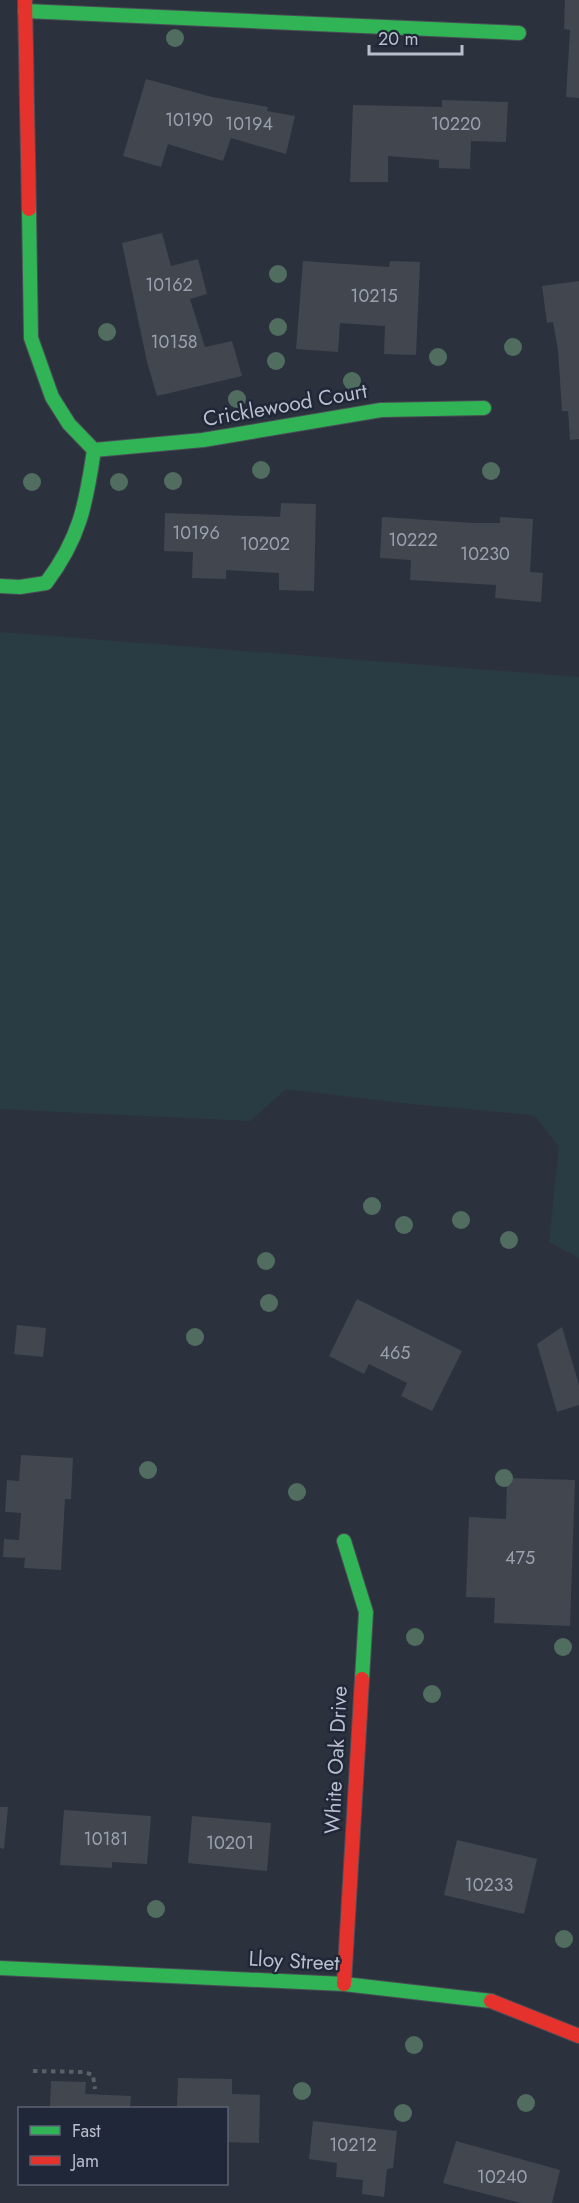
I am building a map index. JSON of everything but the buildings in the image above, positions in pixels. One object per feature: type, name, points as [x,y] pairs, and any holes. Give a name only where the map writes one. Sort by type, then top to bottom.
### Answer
[{"type":"street","points":[[0,586],[20,587],[46,583],[60,566],[84,516],[94,450],[69,424],[52,398],[31,338],[25,6],[519,33]]},
{"type":"street","name":"Cricklewood Court","points":[[94,450],[203,440],[381,410],[484,408]]},
{"type":"street","name":"White Oak Drive","points":[[344,1541],[366,1612],[344,1984]]},
{"type":"street","name":"Lloy Street","points":[[0,1968],[344,1984],[489,2000],[579,2036]]},
{"type":"path","points":[[33,2071],[84,2072],[93,2075],[95,2090]]},
{"type":"shaded area","points":[[0,632],[579,677],[579,1258],[549,1242],[559,1147],[534,1115],[411,1104],[286,1089],[250,1121],[0,1109]]},
{"type":"traffic: fast","points":[[25,11],[519,33]]},
{"type":"traffic: fast","points":[[0,586],[20,587],[46,583],[67,551],[80,520],[94,450],[69,424],[52,397],[31,338],[29,209]]},
{"type":"traffic: fast","points":[[94,450],[203,440],[381,410],[484,408]]},
{"type":"traffic: fast","points":[[344,1541],[366,1612],[362,1679]]},
{"type":"traffic: fast","points":[[0,1968],[344,1984],[491,2001]]},
{"type":"traffic: jam","points":[[25,0],[29,209]]},
{"type":"traffic: jam","points":[[344,1984],[362,1679]]},
{"type":"traffic: jam","points":[[491,2001],[579,2036]]}]
